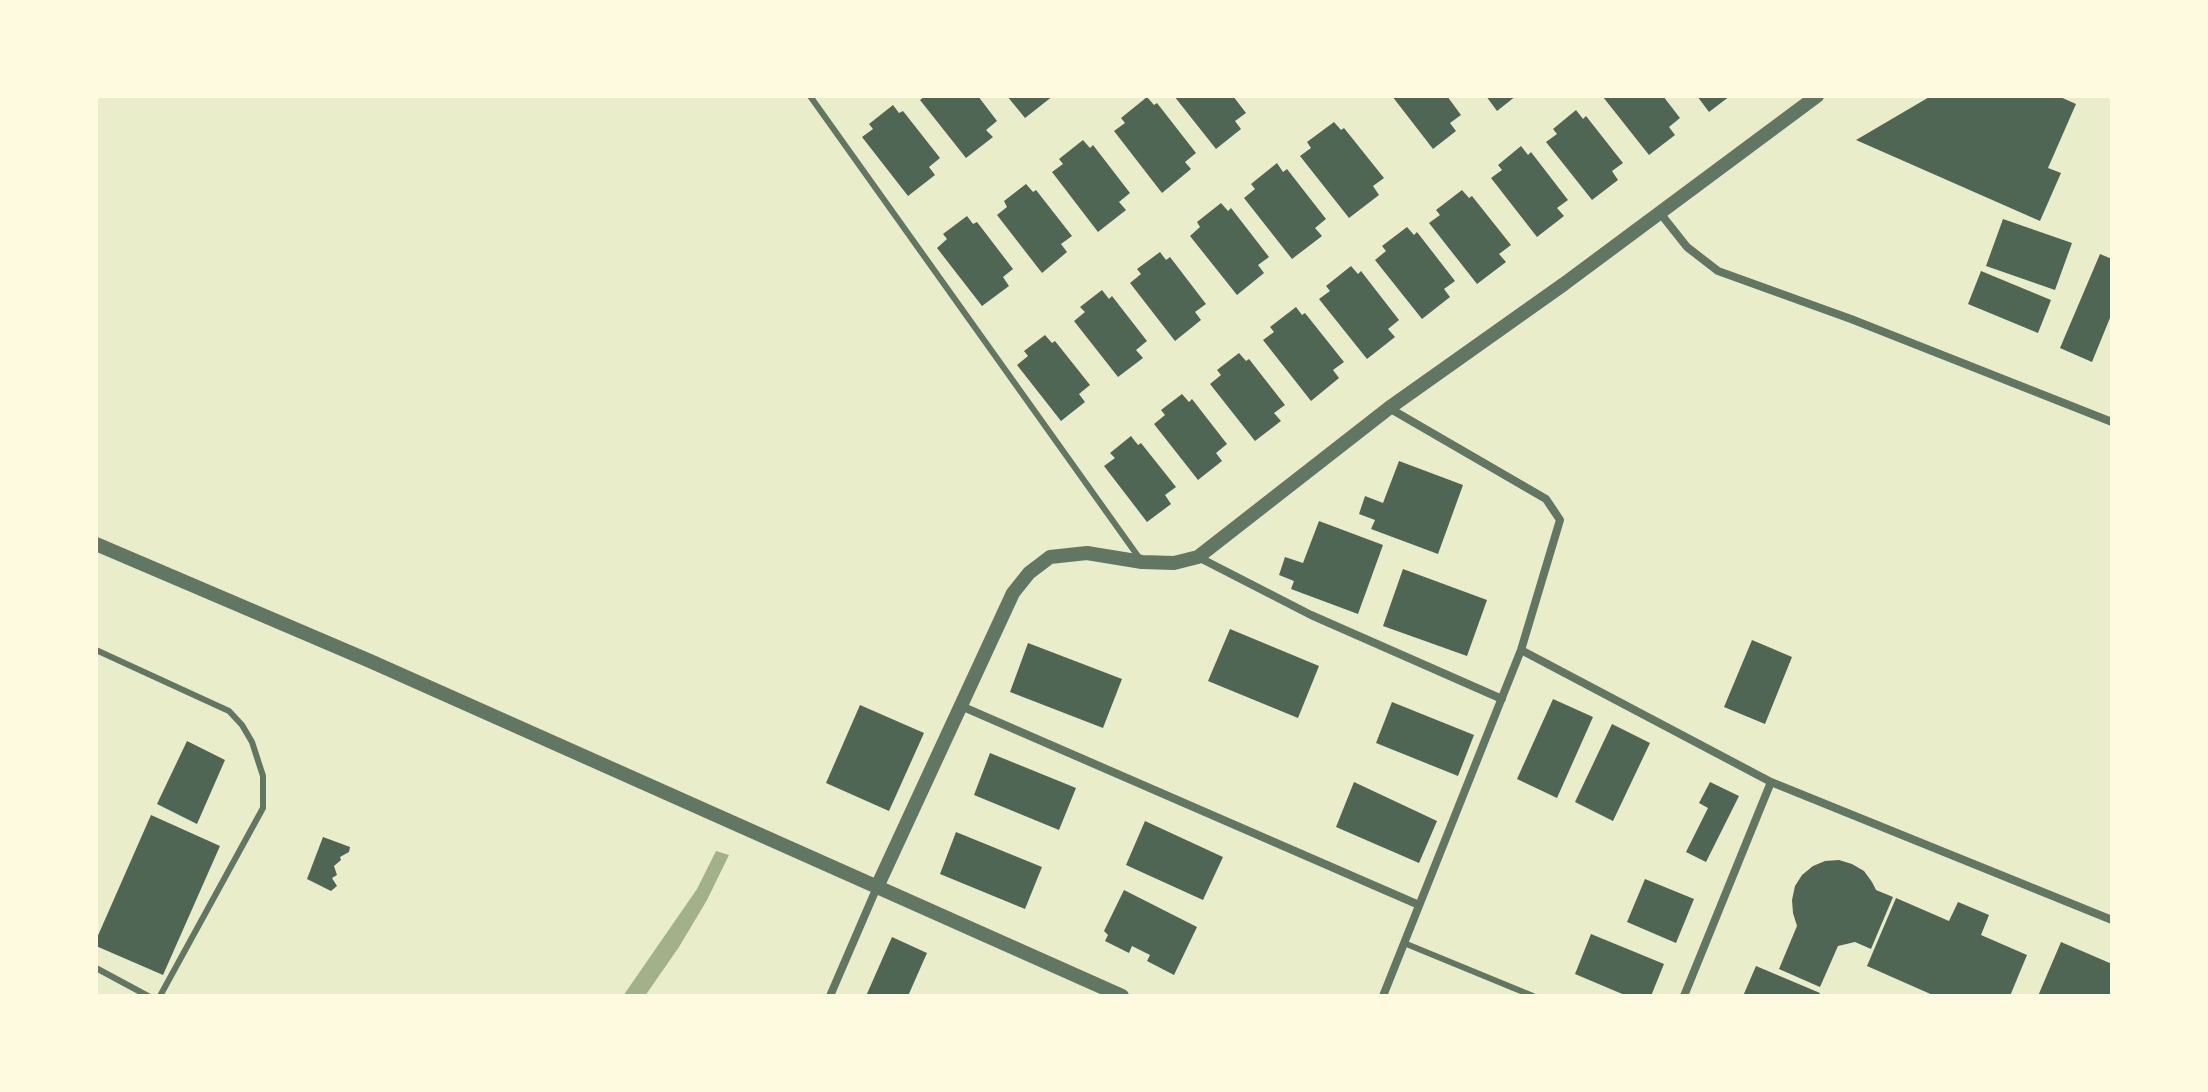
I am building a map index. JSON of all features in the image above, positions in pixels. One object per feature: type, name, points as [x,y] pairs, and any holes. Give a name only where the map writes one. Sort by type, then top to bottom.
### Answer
[{"type":"street","points":[[830,996],[1013,593],[1029,573],[1050,557],[1087,553],[1142,562],[1174,563],[1198,557],[1389,408],[1564,284],[1817,96]]},
{"type":"street","points":[[1660,213],[1687,247],[1718,271],[1851,319],[2112,422]]},
{"type":"street","points":[[1383,996],[1521,650],[1560,520],[1546,499],[1389,408]]},
{"type":"street","points":[[96,544],[385,668],[1122,996]]},
{"type":"street","points":[[1198,557],[1311,615],[1502,699]]},
{"type":"street","points":[[1521,650],[1771,782],[2111,917]]},
{"type":"street","points":[[961,706],[1419,905]]},
{"type":"street","points":[[1684,996],[1771,782]]},
{"type":"lane","points":[[810,96],[1142,562]]},
{"type":"lane","points":[[96,650],[229,711],[252,742],[263,776],[263,808],[160,996]]},
{"type":"lane","points":[[1404,943],[1533,996]]},
{"type":"lane","points":[[96,968],[148,996]]},
{"type":"shaded area","points":[[716,851],[729,855],[679,947],[645,996],[623,996],[697,889]]},
{"type":"building","points":[[925,96],[978,96],[997,121],[986,130],[993,137],[966,158],[920,100]]},
{"type":"building","points":[[1007,96],[1053,96],[1025,118]]},
{"type":"building","points":[[1174,96],[1233,96],[1246,113],[1235,121],[1241,129],[1216,149]]},
{"type":"building","points":[[1392,96],[1447,96],[1461,115],[1450,123],[1456,131],[1433,149]]},
{"type":"building","points":[[1486,96],[1516,96],[1497,111]]},
{"type":"building","points":[[1605,96],[1663,96],[1680,118],[1669,127],[1675,135],[1649,155]]},
{"type":"building","points":[[1697,96],[1730,96],[1709,112]]},
{"type":"building","points":[[1931,96],[2058,96],[2076,104],[2048,168],[2061,173],[2040,221],[1856,140]]},
{"type":"building","points":[[1147,97],[1154,105],[1157,103],[1196,153],[1185,162],[1191,169],[1162,193],[1114,131],[1125,123],[1121,118]]},
{"type":"building","points":[[893,105],[899,113],[903,111],[940,158],[929,167],[935,175],[908,196],[862,137],[873,129],[869,124]]},
{"type":"building","points":[[1576,110],[1583,119],[1586,116],[1623,163],[1612,171],[1618,180],[1592,200],[1546,142],[1557,134],[1553,129]]},
{"type":"building","points":[[1334,122],[1341,130],[1344,128],[1384,178],[1373,186],[1379,195],[1349,218],[1300,156],[1311,148],[1307,142]]},
{"type":"building","points":[[1083,140],[1090,148],[1093,145],[1130,193],[1119,202],[1126,210],[1098,232],[1052,172],[1063,164],[1059,159]]},
{"type":"building","points":[[1521,146],[1528,155],[1531,152],[1568,200],[1557,208],[1564,216],[1537,237],[1491,178],[1502,170],[1498,165]]},
{"type":"building","points":[[1277,163],[1283,172],[1287,169],[1326,219],[1315,228],[1322,236],[1292,259],[1244,198],[1255,189],[1251,184]]},
{"type":"building","points":[[1026,184],[1033,192],[1036,190],[1072,236],[1061,244],[1067,252],[1042,273],[997,215],[1007,207],[1004,201]]},
{"type":"building","points":[[1462,190],[1469,198],[1472,196],[1511,245],[1499,254],[1506,262],[1477,284],[1429,223],[1440,215],[1436,210]]},
{"type":"building","points":[[1221,203],[1228,211],[1231,208],[1269,257],[1258,265],[1264,273],[1237,295],[1190,236],[1200,227],[1197,222]]},
{"type":"building","points":[[967,216],[973,224],[977,222],[1013,269],[1003,277],[1009,286],[982,306],[937,248],[947,239],[943,234]]},
{"type":"building","points":[[2003,219],[2072,243],[2055,290],[1986,266]]},
{"type":"building","points":[[1407,227],[1414,235],[1417,232],[1455,281],[1444,289],[1450,297],[1422,319],[1375,260],[1386,251],[1382,246]]},
{"type":"building","points":[[1160,252],[1166,260],[1170,257],[1206,304],[1195,312],[1201,320],[1175,341],[1130,283],[1141,274],[1137,269]]},
{"type":"building","points":[[2100,254],[2112,259],[2112,313],[2092,362],[2060,348]]},
{"type":"building","points":[[1351,266],[1358,274],[1361,271],[1399,320],[1388,329],[1395,337],[1367,359],[1319,299],[1330,291],[1326,286]]},
{"type":"building","points":[[1981,271],[2051,300],[2038,333],[1968,304]]},
{"type":"building","points":[[1102,290],[1109,299],[1112,296],[1147,341],[1136,350],[1143,358],[1118,377],[1074,321],[1085,312],[1080,307]]},
{"type":"building","points":[[1296,307],[1302,315],[1305,313],[1344,362],[1333,370],[1339,378],[1311,401],[1263,340],[1274,332],[1270,327]]},
{"type":"building","points":[[1045,335],[1052,343],[1055,341],[1090,385],[1079,394],[1085,402],[1061,421],[1017,365],[1028,356],[1024,351]]},
{"type":"building","points":[[1239,353],[1246,361],[1249,359],[1285,405],[1274,413],[1281,421],[1255,441],[1210,384],[1221,375],[1217,370]]},
{"type":"building","points":[[1182,394],[1189,402],[1192,399],[1227,444],[1216,453],[1222,461],[1198,480],[1154,424],[1165,415],[1161,410]]},
{"type":"building","points":[[1131,436],[1138,445],[1141,443],[1176,487],[1165,495],[1171,504],[1147,522],[1104,466],[1115,458],[1110,453]]},
{"type":"building","points":[[1399,461],[1463,485],[1438,554],[1371,529],[1375,520],[1359,514],[1365,496],[1383,503]]},
{"type":"building","points":[[1319,521],[1383,545],[1358,614],[1291,589],[1294,581],[1279,575],[1285,557],[1303,563]]},
{"type":"building","points":[[1403,569],[1487,600],[1467,656],[1383,626]]},
{"type":"building","points":[[1230,629],[1319,666],[1298,718],[1208,681]]},
{"type":"building","points":[[1752,640],[1792,657],[1765,724],[1724,707]]},
{"type":"building","points":[[1028,643],[1122,679],[1103,728],[1010,692]]},
{"type":"building","points":[[1553,699],[1593,717],[1557,798],[1517,779]]},
{"type":"building","points":[[1392,702],[1474,735],[1458,776],[1376,743]]},
{"type":"building","points":[[860,705],[924,733],[889,811],[826,783]]},
{"type":"building","points":[[1612,724],[1650,743],[1613,821],[1575,802]]},
{"type":"building","points":[[187,741],[225,760],[197,824],[157,804]]},
{"type":"building","points":[[990,753],[1076,788],[1059,830],[974,795]]},
{"type":"building","points":[[1354,782],[1437,821],[1419,863],[1336,827]]},
{"type":"building","points":[[1710,782],[1739,796],[1706,862],[1686,852],[1708,808],[1699,803]]},
{"type":"building","points":[[151,815],[220,846],[163,975],[96,946]]},
{"type":"building","points":[[1145,821],[1223,857],[1203,900],[1126,865]]},
{"type":"building","points":[[956,832],[1042,867],[1025,909],[940,874]]},
{"type":"building","points":[[323,837],[350,847],[349,852],[340,857],[341,860],[334,866],[337,875],[332,878],[337,886],[331,891],[307,879]]},
{"type":"building","points":[[1839,860],[1864,871],[1876,890],[1893,897],[1871,949],[1855,942],[1838,946],[1820,987],[1779,969],[1797,926],[1792,900],[1795,886],[1813,866]]},
{"type":"building","points":[[1645,879],[1694,899],[1676,943],[1627,922]]},
{"type":"building","points":[[1124,890],[1197,927],[1174,975],[1147,961],[1150,955],[1132,946],[1129,953],[1105,941],[1108,935],[1104,931]]},
{"type":"building","points":[[1896,898],[1949,921],[1958,902],[1989,915],[1981,935],[2027,955],[2010,996],[1935,996],[1867,966]]},
{"type":"building","points":[[1591,934],[1664,964],[1651,996],[1627,996],[1575,974]]},
{"type":"building","points":[[892,937],[927,953],[908,996],[866,996]]},
{"type":"building","points":[[2061,942],[2112,964],[2112,996],[2038,996]]},
{"type":"building","points":[[1756,966],[1820,993],[1818,996],[1743,996]]}]
